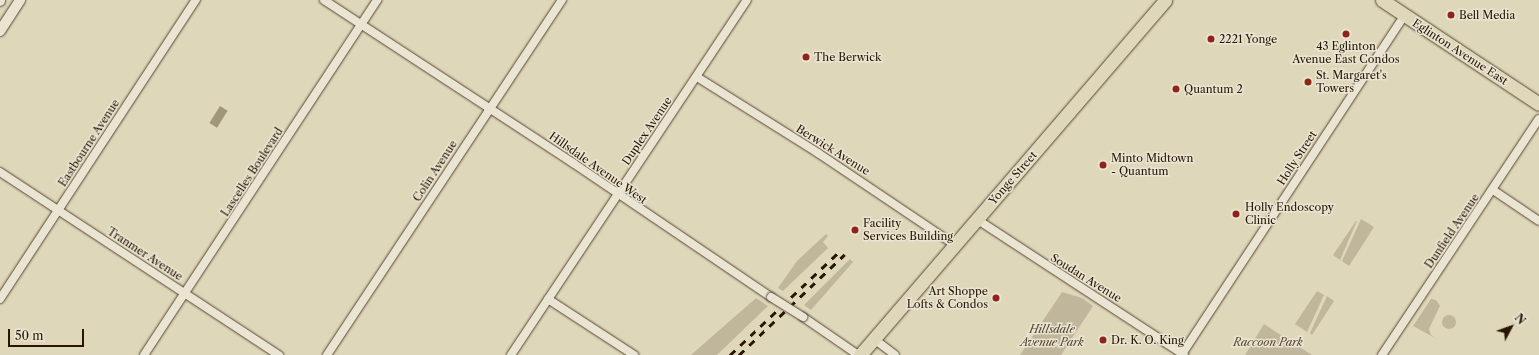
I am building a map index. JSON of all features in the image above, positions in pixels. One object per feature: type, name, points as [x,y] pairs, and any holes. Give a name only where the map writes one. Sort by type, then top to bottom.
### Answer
[{"type":"main road","name":"Yonge Street","points":[[859,355],[978,220],[1165,0]]},
{"type":"main road","name":"Eglinton Avenue East","points":[[1382,0],[1539,104]]},
{"type":"street","points":[[0,31],[20,0]]},
{"type":"street","name":"Eastbourne Avenue","points":[[0,299],[196,0]]},
{"type":"street","name":"Hillsdale Avenue West","points":[[324,0],[490,108],[859,355]]},
{"type":"street","name":"Lascelles Boulevard","points":[[144,355],[377,0]]},
{"type":"street","name":"Colin Avenue","points":[[327,355],[562,0]]},
{"type":"street","name":"Duplex Avenue","points":[[512,355],[747,0]]},
{"type":"street","name":"Holly Street","points":[[1183,354],[1405,15]]},
{"type":"street","name":"Berwick Avenue","points":[[697,77],[825,157],[955,245]]},
{"type":"street","name":"Dunfield Avenue","points":[[1382,355],[1539,119]]},
{"type":"street","name":"Tranmer Avenue","points":[[0,172],[279,355]]},
{"type":"street","points":[[1493,190],[1539,221]]},
{"type":"street","name":"Soudan Avenue","points":[[978,220],[1183,354]]},
{"type":"street","points":[[548,299],[634,355]]},
{"type":"street","points":[[874,339],[895,355]]},
{"type":"green space","points":[[1361,219],[1374,227],[1349,266],[1342,261]]},
{"type":"green space","points":[[1357,221],[1340,260],[1333,255]]},
{"type":"green space","points":[[826,234],[828,236],[823,242],[828,248],[783,291],[778,288],[797,261]]},
{"type":"green space","points":[[850,259],[853,262],[811,310],[804,305]]},
{"type":"green space","points":[[1317,291],[1324,295],[1307,332],[1295,324]]},
{"type":"green space","name":"Hillsdale Avenue Park","points":[[1062,292],[1082,298],[1093,306],[1061,355],[1020,355]]},
{"type":"green space","points":[[1327,296],[1334,301],[1312,335],[1310,333]]},
{"type":"green space","points":[[756,298],[768,306],[717,355],[691,355]]},
{"type":"green space","points":[[1431,299],[1436,300],[1440,306],[1429,329],[1431,335],[1437,339],[1413,326]]},
{"type":"green space","points":[[1446,315],[1452,315],[1456,319],[1456,325],[1452,329],[1446,329],[1442,325],[1442,319]]},
{"type":"green space","name":"Raccoon Park","points":[[1264,324],[1290,341],[1312,355],[1245,355]]},
{"type":"shaded area","points":[[220,106],[228,111],[217,128],[209,123]]},
{"type":"railway","points":[[730,355],[841,250]]},
{"type":"railway","points":[[739,355],[845,254]]},
{"type":"place","name":"Bell Media","points":[[1451,15]]},
{"type":"place","name":"43 Eglinton Avenue East Condos","points":[[1346,34]]},
{"type":"place","name":"2221 Yonge","points":[[1211,39]]},
{"type":"place","name":"The Berwick","points":[[806,57]]},
{"type":"place","name":"St. Margaret's Towers","points":[[1308,82]]},
{"type":"place","name":"Quantum 2","points":[[1176,89]]},
{"type":"place","name":"Minto Midtown - Quantum","points":[[1103,165]]},
{"type":"place","name":"Holly Endoscopy Clinic","points":[[1236,214]]},
{"type":"place","name":"Facility Services Building","points":[[855,230]]},
{"type":"place","name":"Art Shoppe Lofts & Condos","points":[[996,298]]},
{"type":"place","name":"Dr. K. O. King","points":[[1103,340]]}]
